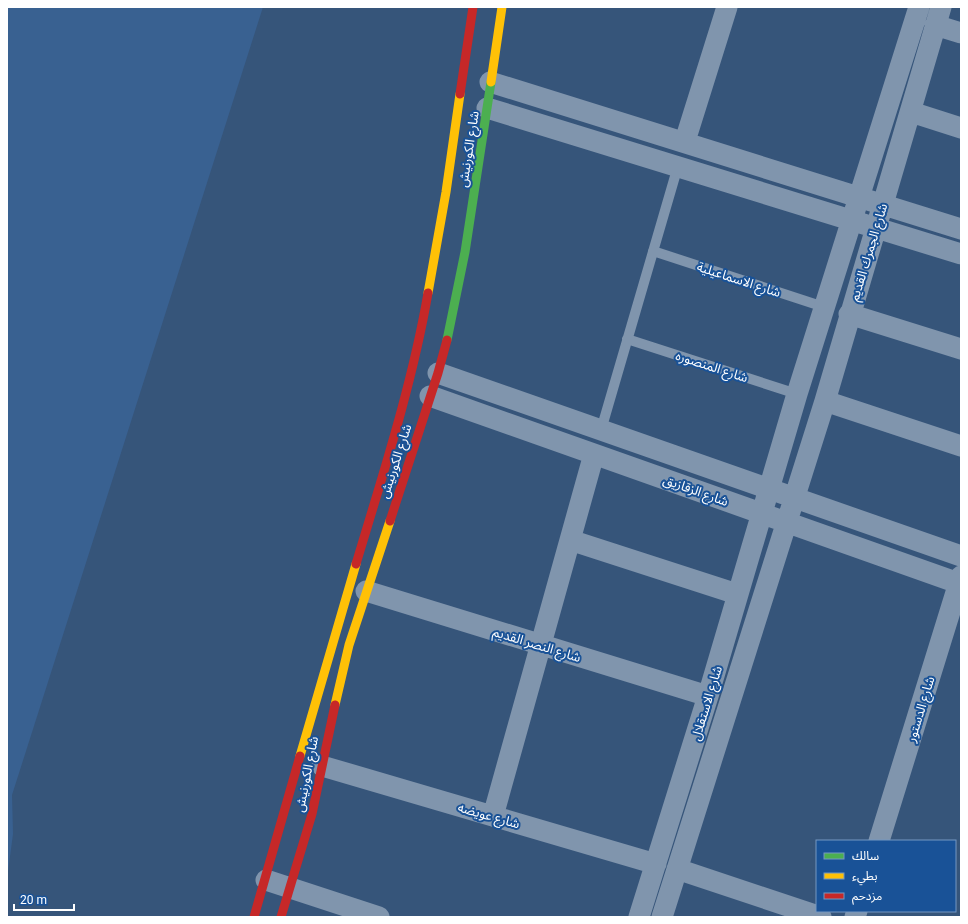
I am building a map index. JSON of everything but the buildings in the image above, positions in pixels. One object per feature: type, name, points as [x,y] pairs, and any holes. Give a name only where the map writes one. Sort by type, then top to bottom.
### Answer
[{"type":"main road","name":"شارع الكورنيش","points":[[254,917],[266,880],[285,805],[419,392],[425,368],[419,344],[463,101],[473,7]]},
{"type":"main road","name":"شارع الكورنيش","points":[[281,917],[312,814],[337,689],[366,591],[425,368],[459,289],[487,81],[502,7]]},
{"type":"street","points":[[685,142],[727,7]]},
{"type":"street","name":"شارع الجمرك القديم","points":[[768,488],[919,7]]},
{"type":"street","points":[[938,16],[961,33]]},
{"type":"street","name":"شارع الجمرك القديم","points":[[794,497],[825,401],[938,16]]},
{"type":"street","points":[[487,81],[961,228]]},
{"type":"street","points":[[484,107],[961,254]]},
{"type":"street","points":[[911,112],[961,128]]},
{"type":"street","points":[[850,314],[961,349]]},
{"type":"street","name":"شارع الزقازيق","points":[[425,368],[961,556]]},
{"type":"street","name":"شارع الزقازيق","points":[[419,392],[760,513],[960,581]]},
{"type":"street","points":[[825,401],[961,446]]},
{"type":"street","points":[[492,816],[594,454]]},
{"type":"street","name":"شارع الاستقلال","points":[[639,917],[708,696],[768,488]]},
{"type":"street","name":"شارع الاستقلال","points":[[662,917],[794,497]]},
{"type":"street","points":[[570,540],[737,594]]},
{"type":"street","name":"شارع الدستور","points":[[879,840],[960,581]]},
{"type":"street","name":"شارع النصر القديم","points":[[366,591],[708,696]]},
{"type":"street","name":"شارع عويضه","points":[[322,766],[656,864]]},
{"type":"street","points":[[677,869],[821,917]]},
{"type":"street","points":[[266,880],[379,917]]},
{"type":"lane","points":[[601,430],[678,166]]},
{"type":"lane","name":"شارع الاسماعيلية","points":[[654,251],[824,307]]},
{"type":"lane","name":"شارع المنصوره","points":[[628,339],[797,394]]},
{"type":"water","points":[[7,7],[263,7],[12,795],[13,834],[7,879]]},
{"type":"traffic: fast","points":[[447,340],[465,252],[491,82]]},
{"type":"traffic: slow","points":[[491,82],[502,7]]},
{"type":"traffic: slow","points":[[428,293],[446,192],[460,94]]},
{"type":"traffic: slow","points":[[335,705],[349,645],[390,521]]},
{"type":"traffic: slow","points":[[300,756],[356,564]]},
{"type":"traffic: jam","points":[[460,94],[473,7]]},
{"type":"traffic: jam","points":[[356,564],[414,362],[428,293]]},
{"type":"traffic: jam","points":[[390,521],[438,373],[447,340]]},
{"type":"traffic: jam","points":[[281,917],[312,814],[335,705]]},
{"type":"traffic: jam","points":[[254,917],[300,756]]}]
